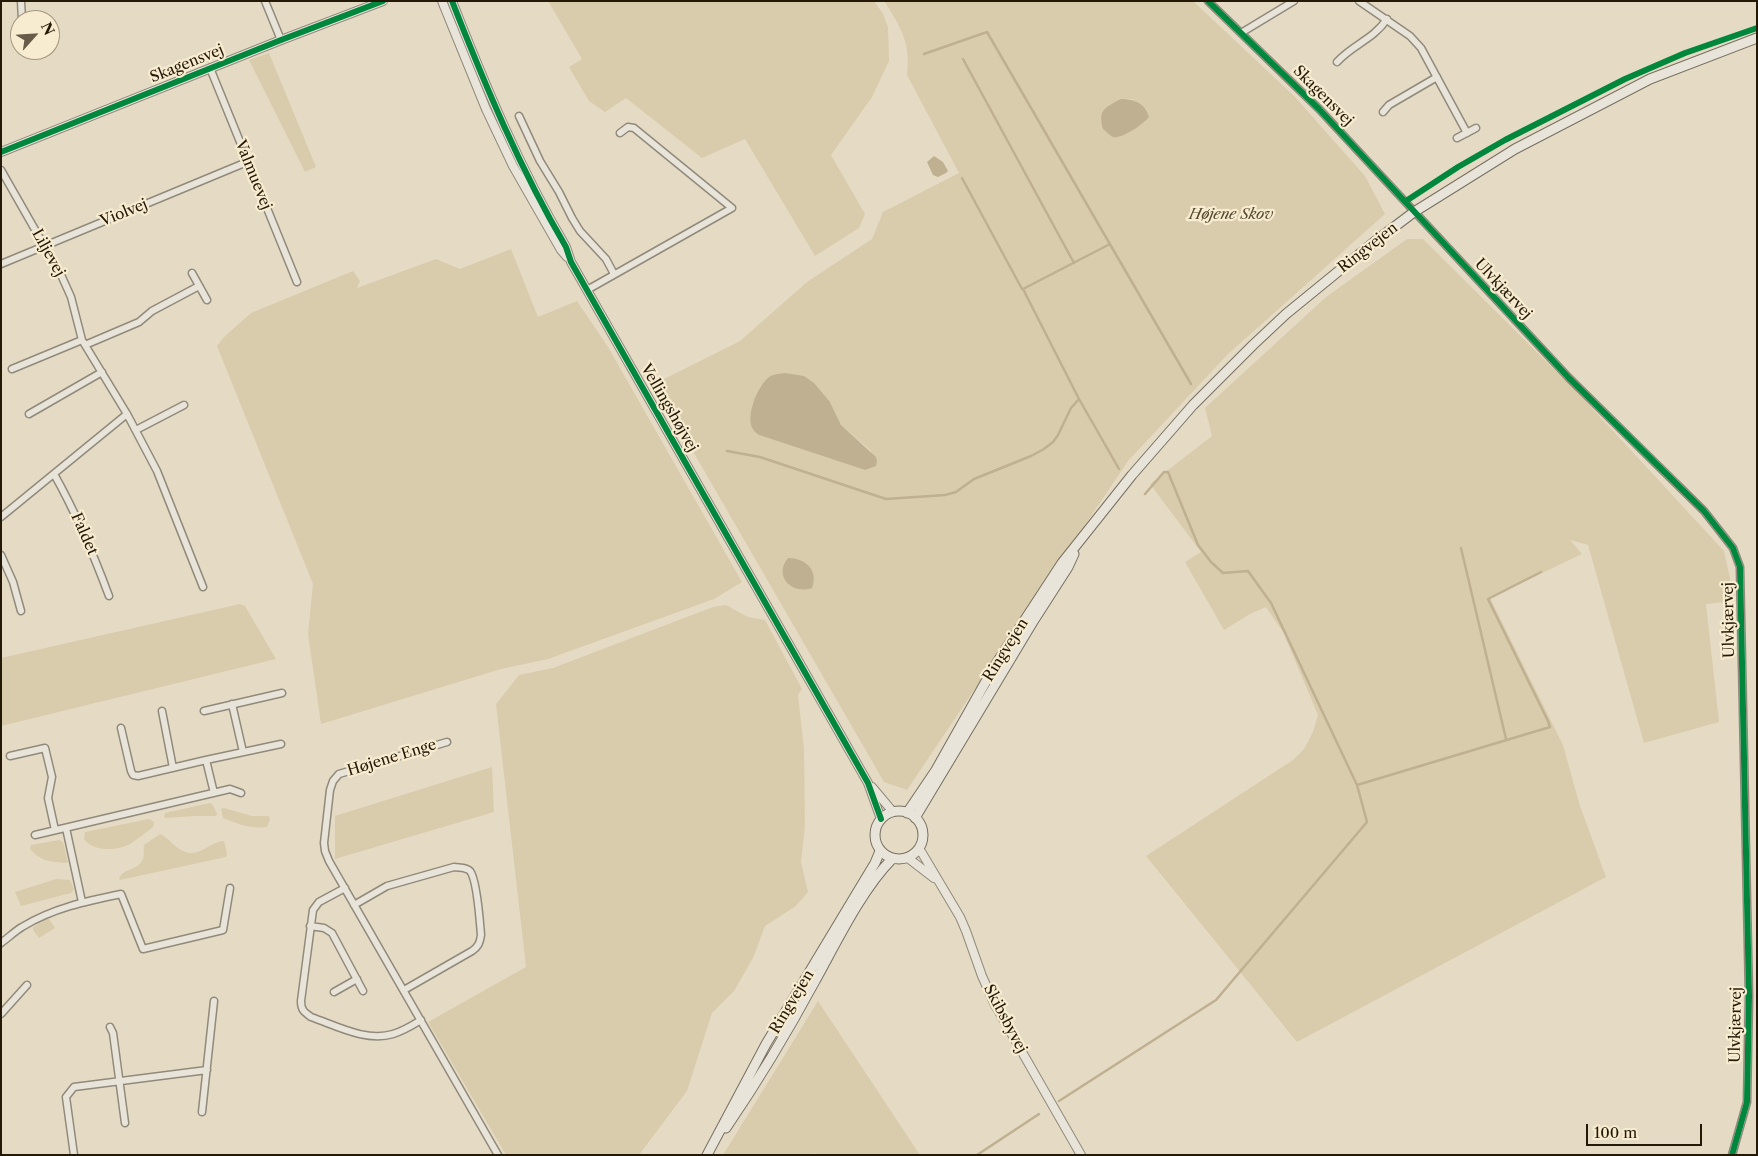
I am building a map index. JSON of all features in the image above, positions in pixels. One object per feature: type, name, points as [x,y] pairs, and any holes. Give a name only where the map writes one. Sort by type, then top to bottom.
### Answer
[{"type":"main road","name":"Ringvejen","points":[[911,815],[994,667],[1062,563],[1080,543],[1138,468],[1192,405],[1253,345],[1322,284],[1414,212],[1515,149],[1650,78],[1757,38]]},
{"type":"main road","points":[[893,812],[911,815],[919,822],[923,832],[922,843],[908,858],[892,859],[880,851],[875,842],[874,832],[881,819],[893,812]]},
{"type":"main road","name":"Ringvejen","points":[[707,1155],[766,1044],[871,870],[880,851]]},
{"type":"main road","name":"Ringvejen","points":[[707,1155],[775,1052],[864,896],[882,869],[892,859]]},
{"type":"street","points":[[265,1],[281,40]]},
{"type":"street","name":"Skagensvej","points":[[1,152],[383,1]]},
{"type":"street","name":"Vellingshøjvej","points":[[442,1],[486,109],[513,166],[561,250],[571,262],[868,783],[881,819]]},
{"type":"street","name":"Vellingshøjvej","points":[[452,1],[506,130],[537,194],[566,247],[571,262]]},
{"type":"street","name":"Skagensvej","points":[[1208,1],[1319,109],[1406,201],[1414,212]]},
{"type":"street","points":[[1241,33],[1294,1]]},
{"type":"street","points":[[1359,1],[1416,41],[1467,133]]},
{"type":"street","points":[[1337,62],[1344,53],[1378,32],[1387,20]]},
{"type":"street","name":"Valmuevej","points":[[210,68],[297,282]]},
{"type":"street","points":[[1383,112],[1389,104],[1436,77]]},
{"type":"street","points":[[518,116],[540,161],[576,224],[606,259],[614,274]]},
{"type":"street","points":[[587,290],[732,208],[634,128],[628,127],[620,133]]},
{"type":"street","points":[[1457,138],[1476,128]]},
{"type":"street","name":"Violvej","points":[[1,264],[247,162]]},
{"type":"street","name":"Liljevej","points":[[1,170],[62,276],[84,343],[127,414],[157,471],[203,586]]},
{"type":"street","name":"Ulvkjærvej","points":[[1414,212],[1568,378],[1704,510],[1733,548],[1740,567],[1749,996],[1747,1102],[1732,1155]]},
{"type":"street","points":[[192,273],[207,300]]},
{"type":"street","points":[[12,368],[139,322],[152,311],[199,286]]},
{"type":"street","points":[[29,414],[102,372]]},
{"type":"street","points":[[136,430],[184,405]]},
{"type":"street","points":[[1,517],[127,414]]},
{"type":"street","name":"Faldet","points":[[54,474],[75,512],[93,552],[109,596]]},
{"type":"street","points":[[1,555],[13,582],[21,610]]},
{"type":"street","points":[[204,711],[282,693]]},
{"type":"street","points":[[232,704],[243,752]]},
{"type":"street","points":[[162,711],[173,768]]},
{"type":"street","points":[[121,728],[131,771],[133,775],[138,776],[281,744]]},
{"type":"street","name":"Højene Enge","points":[[446,742],[338,774],[333,781],[324,842],[325,851],[344,888],[422,1020],[498,1155]]},
{"type":"street","points":[[10,756],[45,748],[52,777],[48,798],[56,830]]},
{"type":"street","points":[[206,760],[214,793]]},
{"type":"street","name":"Vellingshøjvej","points":[[868,783],[893,812]]},
{"type":"street","points":[[36,834],[230,789],[241,793]]},
{"type":"street","points":[[66,828],[82,902]]},
{"type":"street","name":"Skibsbyvej","points":[[919,848],[952,903],[966,931],[994,1003],[1081,1155]]},
{"type":"street","name":"Skibsbyvej","points":[[908,858],[937,880]]},
{"type":"street","points":[[354,905],[387,886],[454,867],[465,868],[470,871],[476,888],[481,936],[480,943],[472,951],[404,990]]},
{"type":"street","points":[[1,943],[21,927],[47,914],[82,902],[121,894],[143,949],[223,930],[230,888]]},
{"type":"street","points":[[344,888],[319,902],[313,910],[301,1007],[311,1017],[367,1036],[378,1037],[394,1034],[422,1020]]},
{"type":"street","points":[[310,926],[327,929],[332,934],[363,991]]},
{"type":"street","points":[[334,992],[357,980]]},
{"type":"street","points":[[3,1010],[27,985]]},
{"type":"street","points":[[202,1112],[214,1001]]},
{"type":"street","points":[[110,1026],[113,1033],[126,1123]]},
{"type":"street","points":[[74,1155],[66,1097],[74,1087],[207,1070]]},
{"type":"green space","points":[[548,1],[874,1],[883,14],[888,27],[889,61],[872,97],[831,155],[865,214],[859,228],[815,256],[745,139],[702,158],[626,98],[605,112],[589,101],[569,67],[582,59]]},
{"type":"green space","name":"Højene Skov","points":[[884,1],[1193,1],[1295,97],[1365,176],[1385,214],[1227,355],[1128,461],[907,790],[884,782],[654,384],[740,341],[807,282],[872,239],[883,212],[959,173],[907,75],[906,45],[900,28]],"holes":[[[1121,99],[1132,99],[1143,106],[1145,122],[1120,136],[1113,136]],[[761,385],[830,402],[841,425],[871,451],[865,470],[759,435],[752,424],[751,411]]]},
{"type":"green space","points":[[269,53],[316,167],[305,172],[249,60]]},
{"type":"green space","points":[[1407,239],[1423,239],[1577,392],[1724,551],[1735,601],[1706,604],[1719,722],[1644,743],[1588,545],[1570,540],[1582,554],[1490,598],[1563,745],[1580,806],[1606,877],[1297,1042],[1146,856],[1293,760],[1304,749],[1313,732],[1318,715],[1283,632],[1266,607],[1250,614],[1224,630],[1185,562],[1201,552],[1150,484],[1212,436],[1205,408],[1326,297]]},
{"type":"green space","points":[[511,249],[538,317],[577,301],[608,347],[742,582],[714,599],[548,659],[501,669],[321,724],[308,634],[313,584],[217,346],[224,337],[251,313],[353,271],[360,281],[357,288],[436,259],[460,269]]},
{"type":"green space","points":[[240,604],[245,606],[276,659],[1,726],[1,658]]},
{"type":"green space","points":[[726,605],[748,617],[765,620],[802,689],[798,695],[804,749],[805,825],[801,862],[808,892],[796,906],[765,926],[753,958],[734,991],[712,1013],[687,1091],[639,1155],[506,1155],[428,1022],[526,967],[496,704],[519,675],[553,668],[713,607]]},
{"type":"green space","points":[[492,767],[494,812],[335,859],[335,816]]},
{"type":"green space","points":[[210,803],[213,805],[216,816],[164,817],[165,813]]},
{"type":"green space","points":[[224,808],[252,816],[269,816],[270,820],[267,827],[244,826],[223,818],[221,809]]},
{"type":"green space","points":[[149,819],[154,822],[153,827],[133,842],[119,848],[99,848],[84,839],[85,832]]},
{"type":"green space","points":[[160,834],[183,851],[189,853],[194,853],[224,841],[227,854],[226,857],[120,880],[121,875],[140,864],[143,858],[144,845]]},
{"type":"green space","points":[[59,840],[63,842],[68,862],[60,863],[46,860],[30,849],[31,845]]},
{"type":"green space","points":[[56,879],[70,880],[74,889],[71,893],[21,906],[15,892]]},
{"type":"green space","points":[[47,919],[55,928],[39,938],[33,927]]},
{"type":"green space","points":[[818,1001],[920,1155],[816,1155],[815,1153],[810,1155],[723,1155]]},
{"type":"shaded area","points":[[1121,99],[1130,100],[1142,105],[1149,117],[1122,136],[1113,137],[1103,129],[1101,118],[1107,107]]},
{"type":"shaded area","points":[[934,156],[943,162],[948,171],[938,177],[933,175],[927,162]]},
{"type":"shaded area","points":[[785,373],[804,376],[814,383],[830,402],[841,425],[876,457],[876,466],[865,470],[759,435],[753,430],[750,418],[751,410],[759,389],[769,377]]},
{"type":"shaded area","points":[[788,558],[800,560],[809,566],[814,576],[812,588],[798,589],[787,582],[783,571]]},
{"type":"waterway","points":[[924,54],[987,32],[1191,384]]},
{"type":"waterway","points":[[963,59],[1074,263]]},
{"type":"waterway","points":[[962,178],[1022,289]]},
{"type":"waterway","points":[[1110,244],[1023,289],[1079,399],[1119,469]]},
{"type":"waterway","points":[[727,451],[760,457],[886,499],[945,495],[956,492],[974,479],[1044,449],[1058,435],[1071,408],[1079,399]]},
{"type":"waterway","points":[[1059,1101],[1216,1000],[1367,822],[1357,785],[1271,603],[1248,571],[1223,573],[1211,562],[1198,545],[1168,472],[1164,472],[1145,494]]},
{"type":"waterway","points":[[1461,548],[1506,739]]},
{"type":"waterway","points":[[1357,785],[1550,727],[1488,599],[1541,572]]},
{"type":"waterway","points":[[977,1155],[1039,1114]]},
{"type":"cycle path","points":[[1,152],[383,1]]},
{"type":"cycle path","points":[[452,1],[477,64],[518,157],[566,247],[571,262],[868,783],[881,819]]},
{"type":"cycle path","points":[[1208,1],[1319,109],[1569,378],[1704,511],[1733,548],[1740,567],[1749,996],[1747,1102],[1732,1155]]},
{"type":"cycle path","points":[[1406,201],[1458,167],[1505,140],[1625,79],[1685,53],[1757,28]]}]
